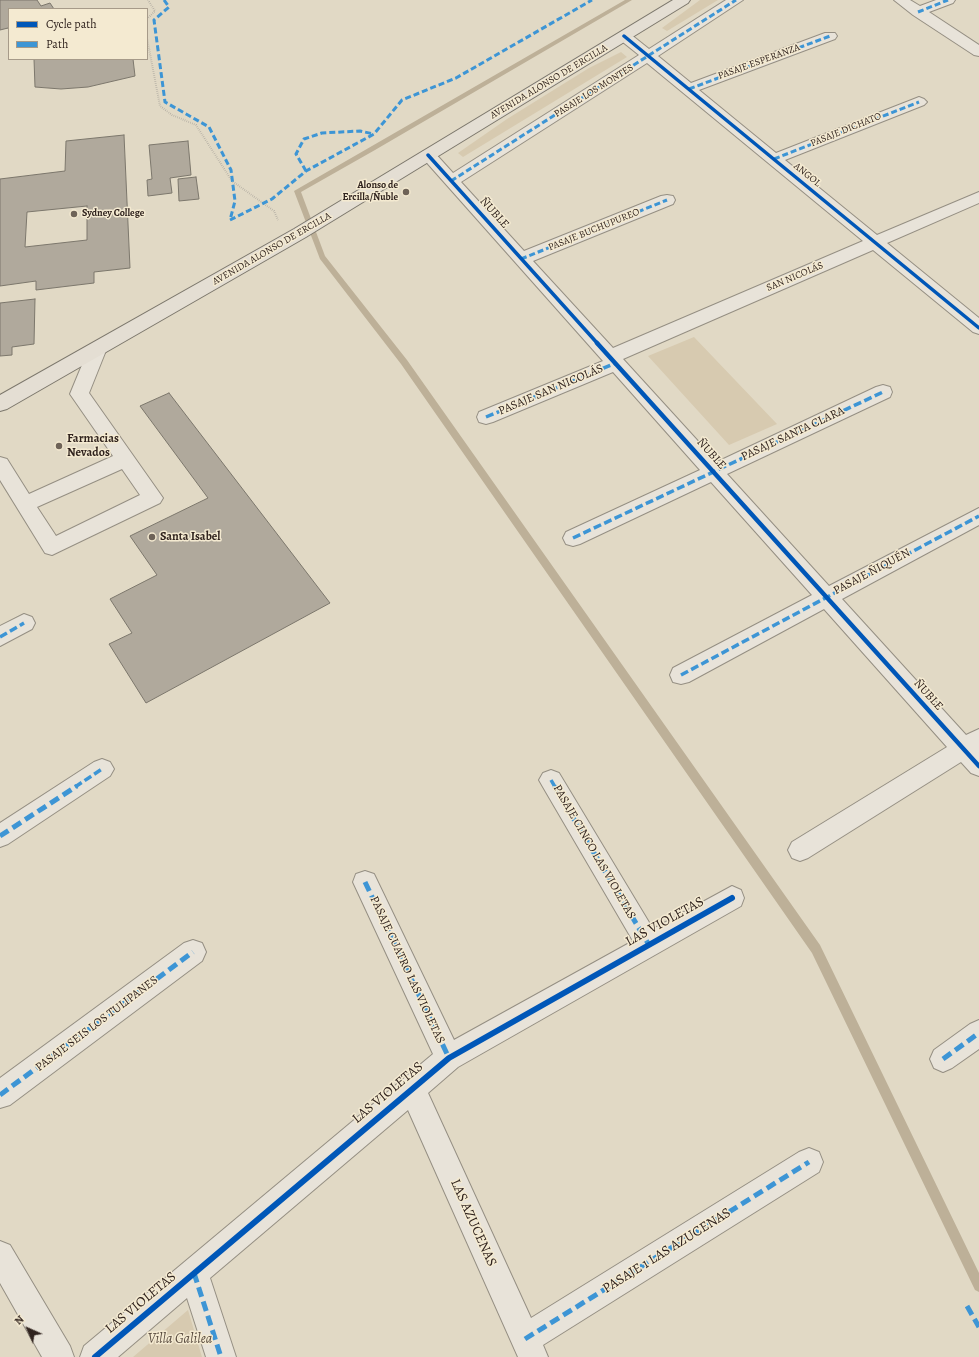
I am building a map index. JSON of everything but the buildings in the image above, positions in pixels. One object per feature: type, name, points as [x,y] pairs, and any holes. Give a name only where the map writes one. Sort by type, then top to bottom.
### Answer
[{"type":"main road","name":"AVENIDA ALONSO DE ERCILLA","points":[[0,404],[294,237],[683,0]]},
{"type":"street","name":"PASAJE LOS MONTES","points":[[451,181],[736,0]]},
{"type":"street","points":[[901,0],[979,52]]},
{"type":"street","points":[[918,12],[948,0]]},
{"type":"street","name":"ANGOL","points":[[624,36],[649,55],[979,328]]},
{"type":"street","name":"PASAJE ESPERANZA","points":[[689,89],[830,36]]},
{"type":"street","name":"PASAJE DICHATO","points":[[774,159],[919,102]]},
{"type":"street","name":"ÑUBLE","points":[[428,156],[826,597],[971,744],[979,766]]},
{"type":"street","name":"SAN NICOLÁS","points":[[613,360],[875,242],[979,197]]},
{"type":"street","name":"PASAJE BUCHUPUREO","points":[[521,259],[667,200]]},
{"type":"street","points":[[0,464],[52,547],[153,498],[79,394],[98,348]]},
{"type":"street","name":"PASAJE SAN NICOLÁS","points":[[486,417],[613,360]]},
{"type":"street","name":"PASAJE SANTA CLARA","points":[[573,538],[883,392]]},
{"type":"street","points":[[25,504],[125,459]]},
{"type":"street","name":"PASAJE ÑIQUÉN","points":[[681,675],[979,516]]},
{"type":"street","points":[[0,637],[24,623]]},
{"type":"street","points":[[800,850],[971,744]]},
{"type":"street","points":[[0,836],[102,769]]},
{"type":"street","name":"PASAJE CINCO LAS VIOLETAS","points":[[552,780],[648,945]]},
{"type":"street","name":"PASAJE CUATRO LAS VIOLETAS","points":[[365,882],[448,1058]]},
{"type":"street","name":"LAS VIOLETAS","points":[[95,1357],[448,1058],[732,898]]},
{"type":"street","name":"PASAJE SEIS LOS TULIPANES","points":[[0,1095],[194,952]]},
{"type":"street","points":[[943,1058],[979,1033]]},
{"type":"street","name":"LAS AZUCENAS","points":[[412,1088],[529,1348]]},
{"type":"street","name":"PASAJE 1 LAS AZUCENAS","points":[[529,1348],[809,1162]]},
{"type":"street","points":[[0,1255],[59,1357]]},
{"type":"street","points":[[194,1273],[221,1357]]},
{"type":"path","points":[[148,0],[154,11],[148,18]]},
{"type":"path","points":[[148,43],[160,106],[172,115],[196,126],[232,181],[274,211],[294,237]]},
{"type":"green space","points":[[700,0],[718,0],[667,31],[662,28]]},
{"type":"green space","points":[[621,52],[627,57],[463,157],[458,153],[507,119],[589,68]]},
{"type":"green space","points":[[694,337],[777,424],[729,445],[648,356]]},
{"type":"green space","name":"Villa Galilea","points":[[188,1310],[202,1357],[133,1357]]},
{"type":"waterway","points":[[629,0],[373,149],[297,191],[322,257],[404,362],[816,949],[979,1286]]},
{"type":"marked path","points":[[164,0],[169,7],[154,20],[165,102],[209,127],[231,170],[235,201],[230,220],[272,199],[306,171],[374,134],[402,100],[456,78],[592,0]]},
{"type":"marked path","points":[[451,181],[736,0]]},
{"type":"marked path","points":[[918,12],[948,0]]},
{"type":"marked path","points":[[689,89],[830,36]]},
{"type":"marked path","points":[[774,159],[919,102]]},
{"type":"marked path","points":[[306,171],[296,154],[304,139],[322,133],[360,131],[374,134]]},
{"type":"marked path","points":[[521,259],[667,200]]},
{"type":"marked path","points":[[486,417],[616,363]]},
{"type":"marked path","points":[[573,538],[883,392]]},
{"type":"marked path","points":[[681,675],[979,516]]},
{"type":"marked path","points":[[0,637],[24,623]]},
{"type":"marked path","points":[[0,836],[102,769]]},
{"type":"marked path","points":[[551,780],[649,945]]},
{"type":"marked path","points":[[365,882],[449,1058]]},
{"type":"marked path","points":[[0,1095],[193,952]]},
{"type":"marked path","points":[[943,1059],[979,1033]]},
{"type":"marked path","points":[[525,1339],[809,1162]]},
{"type":"marked path","points":[[194,1273],[221,1357]]},
{"type":"marked path","points":[[967,1306],[979,1327]]},
{"type":"cycle path","points":[[624,36],[979,328]]},
{"type":"cycle path","points":[[428,155],[979,766]]},
{"type":"cycle path","points":[[95,1357],[449,1058],[732,898]]},
{"type":"place","name":"Alonso de Ercilla/Ñuble","points":[[406,192]]},
{"type":"place","name":"Sydney College","points":[[74,214]]},
{"type":"place","name":"Farmacias Nevados","points":[[59,446]]},
{"type":"place","name":"Santa Isabel","points":[[152,537]]}]
